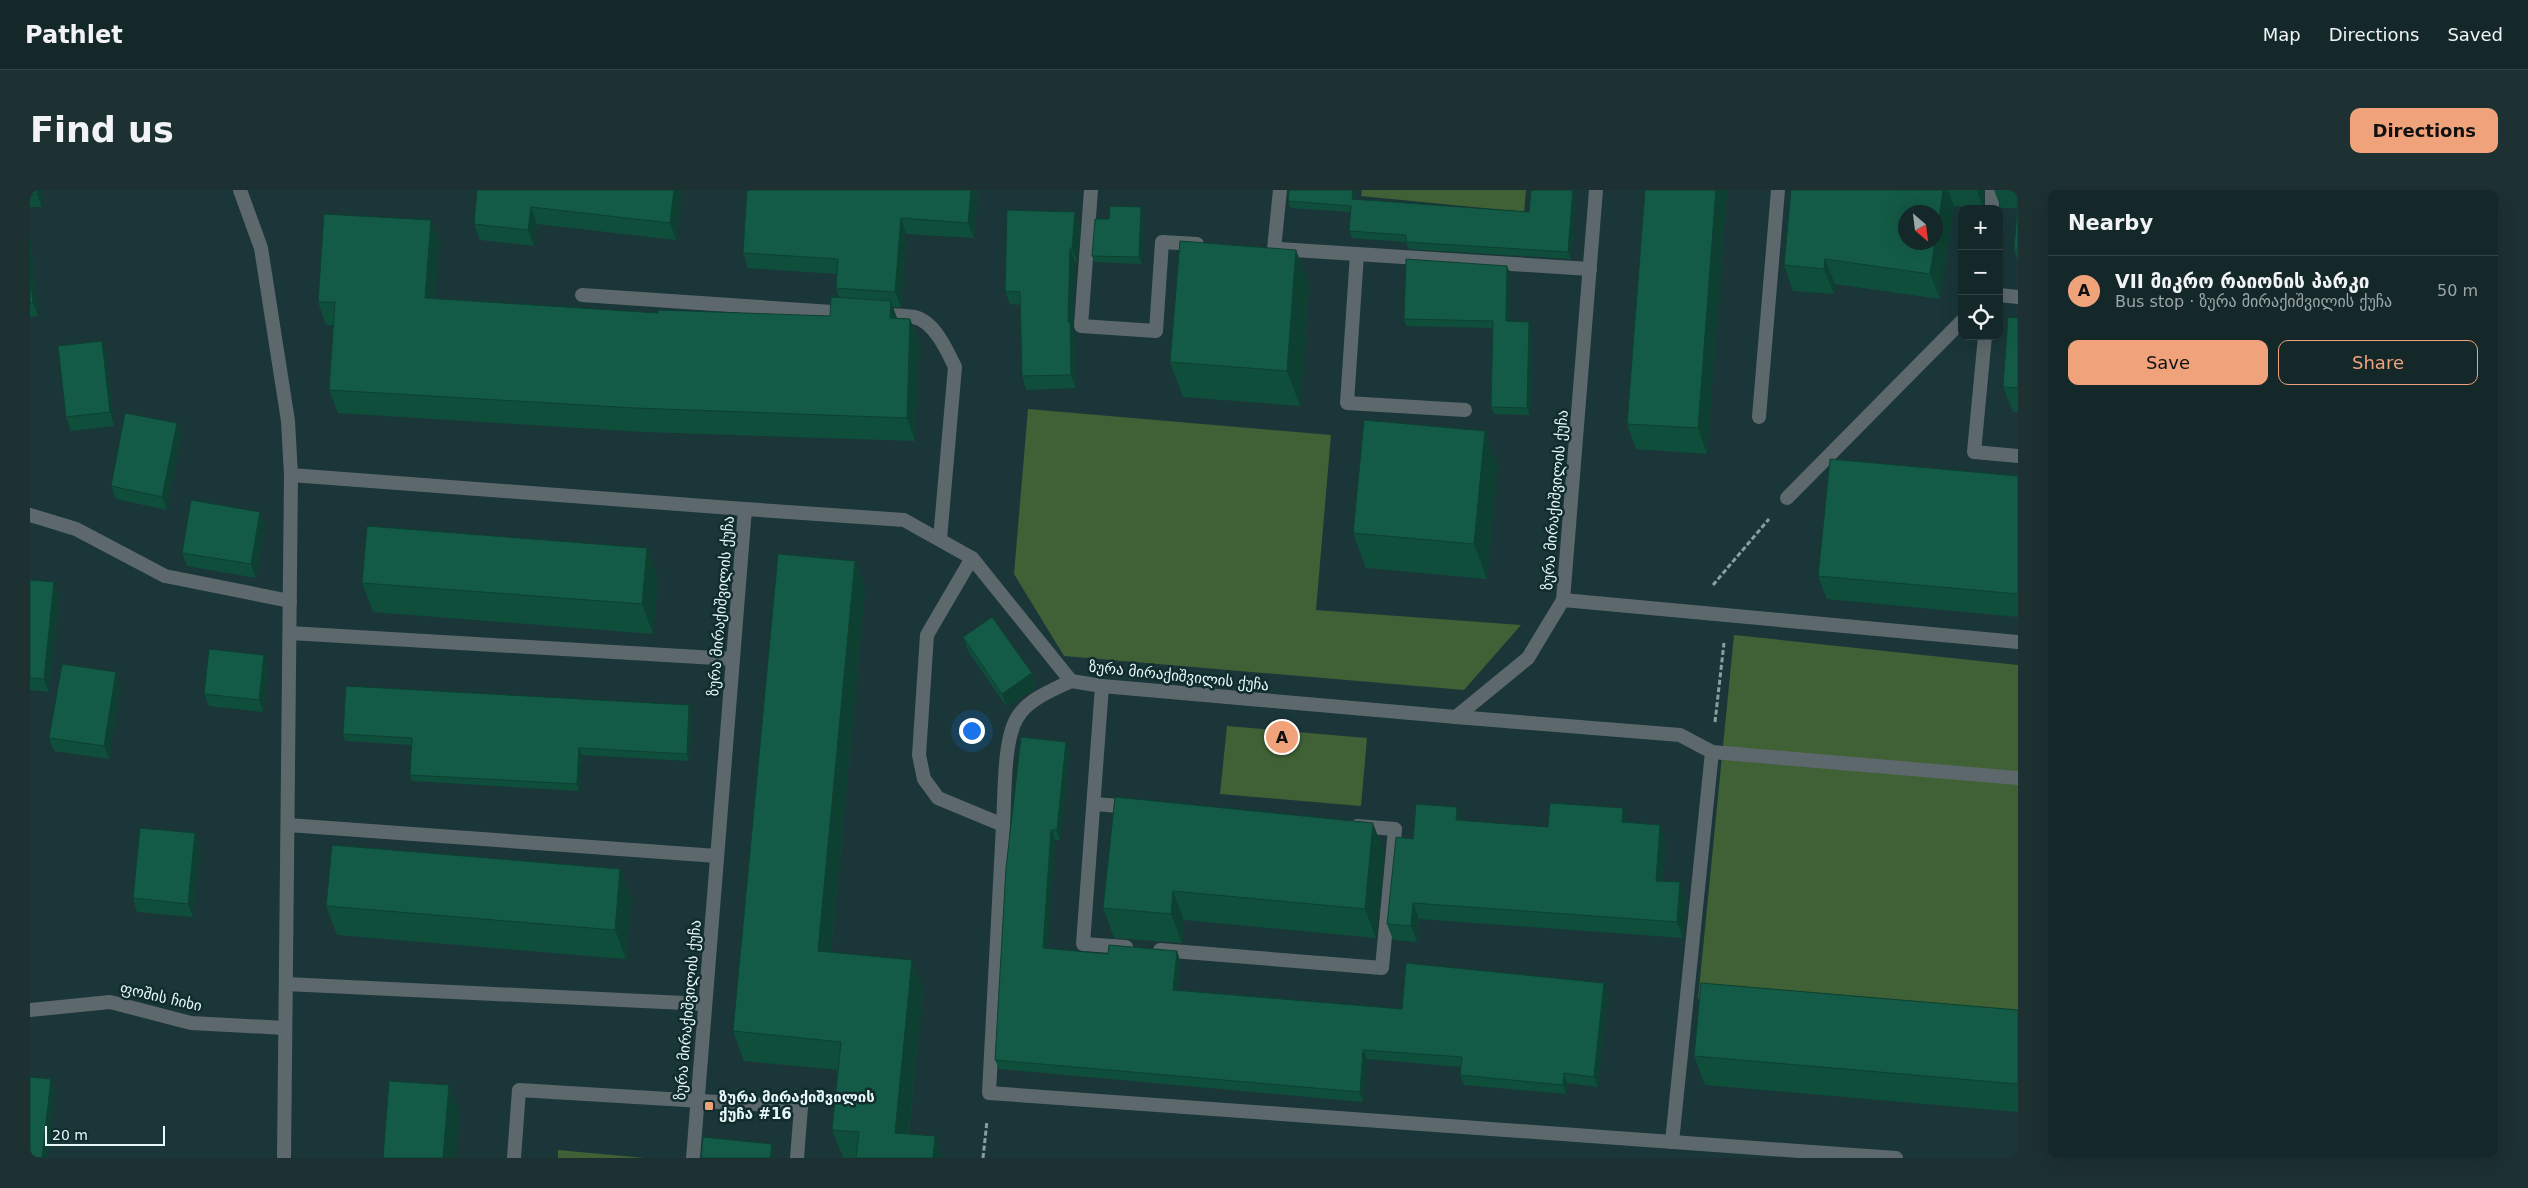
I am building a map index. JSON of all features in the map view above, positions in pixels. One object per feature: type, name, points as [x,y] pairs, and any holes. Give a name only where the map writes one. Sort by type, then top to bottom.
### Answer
[{"type":"street","points":[[240,190],[261,248],[288,421],[291,475],[284,1158]]},
{"type":"street","points":[[1090,190],[1081,326],[1156,331],[1162,242],[1209,245]]},
{"type":"street","points":[[1280,190],[1269,249],[1590,269]]},
{"type":"street","name":"ზურა მირაქიშვილის ქუჩა","points":[[692,1158],[745,510],[904,520],[972,558],[1071,680],[1102,686],[1456,717],[1528,658],[1563,600],[1596,190]]},
{"type":"street","points":[[1759,417],[1778,190]]},
{"type":"street","points":[[1992,190],[1992,205]]},
{"type":"street","points":[[1357,254],[1348,403],[1464,410]]},
{"type":"street","points":[[2003,295],[2018,297]]},
{"type":"street","points":[[582,296],[916,317],[932,328],[946,348],[955,367],[940,539]]},
{"type":"street","points":[[1788,498],[1958,326]]},
{"type":"street","points":[[1985,340],[1974,452],[2018,456]]},
{"type":"street","points":[[291,475],[745,510]]},
{"type":"street","points":[[30,515],[76,528],[164,576],[290,601]]},
{"type":"street","points":[[972,558],[927,635],[919,755],[924,779],[938,798],[1003,825]]},
{"type":"street","points":[[1563,600],[2018,642]]},
{"type":"street","points":[[290,633],[733,658]]},
{"type":"street","points":[[1071,680],[1039,697],[1018,717],[1008,746],[989,1093],[1672,1142],[1748,1153],[1896,1158]]},
{"type":"street","points":[[1102,686],[1095,804],[1083,944],[1382,968],[1395,829],[1346,825]]},
{"type":"street","points":[[1456,717],[1680,735],[1712,752],[2018,778]]},
{"type":"street","points":[[1672,1142],[1712,752]]},
{"type":"street","points":[[1095,804],[1143,808]]},
{"type":"street","points":[[288,825],[717,856]]},
{"type":"street","points":[[286,984],[705,1004]]},
{"type":"street","name":"ფოშის ჩიხი","points":[[30,1010],[110,1002],[191,1023],[285,1028]]},
{"type":"street","points":[[514,1158],[519,1090],[800,1106],[797,1158]]},
{"type":"path","points":[[1690,611],[1788,498]]},
{"type":"path","points":[[1712,752],[1727,615]]},
{"type":"path","points":[[983,1158],[989,1093]]},
{"type":"green space","points":[[1362,190],[1526,190],[1524,212],[1361,196]]},
{"type":"green space","points":[[1028,409],[1331,435],[1316,610],[1521,625],[1464,690],[1064,656],[1014,574]]},
{"type":"green space","points":[[1734,635],[2018,665],[2018,1025],[1698,999]]},
{"type":"green space","points":[[1227,726],[1367,738],[1361,806],[1220,794]]},
{"type":"green space","points":[[558,1150],[645,1158],[558,1158]]},
{"type":"building","points":[[30,190],[37,190],[37,194],[30,194]]},
{"type":"building","points":[[477,190],[674,190],[670,223],[531,207],[528,230],[474,224]]},
{"type":"building","points":[[747,190],[971,190],[968,223],[901,218],[895,292],[836,288],[838,259],[743,253]]},
{"type":"building","points":[[1289,190],[1353,190],[1352,199],[1529,212],[1531,190],[1573,190],[1568,252],[1406,242],[1406,235],[1349,231],[1351,206],[1288,201]]},
{"type":"building","points":[[1645,190],[1716,190],[1698,428],[1627,424]]},
{"type":"building","points":[[1791,190],[1943,190],[1941,205],[1898,205],[1898,250],[1934,250],[1930,274],[1825,259],[1824,269],[1784,265]]},
{"type":"building","points":[[2018,196],[2018,250],[2014,250]]},
{"type":"building","points":[[1110,206],[1141,207],[1139,257],[1092,256],[1095,219],[1109,219]]},
{"type":"building","points":[[1007,210],[1075,212],[1072,249],[1070,249],[1068,322],[1070,322],[1071,375],[1022,376],[1020,292],[1005,291]]},
{"type":"building","points":[[324,214],[431,220],[425,298],[658,313],[658,310],[830,316],[831,297],[891,301],[890,318],[910,319],[907,418],[635,408],[329,390],[335,302],[318,302]]},
{"type":"building","points":[[1180,241],[1296,250],[1287,371],[1170,362]]},
{"type":"building","points":[[1406,259],[1507,266],[1506,321],[1529,322],[1527,408],[1491,407],[1493,321],[1404,319]]},
{"type":"building","points":[[30,274],[33,303],[30,303]]},
{"type":"building","points":[[2008,317],[2018,318],[2018,388],[2003,387]]},
{"type":"building","points":[[102,341],[110,412],[66,417],[58,346]]},
{"type":"building","points":[[125,413],[177,423],[162,497],[111,486]]},
{"type":"building","points":[[1364,420],[1485,431],[1474,544],[1353,533]]},
{"type":"building","points":[[1830,459],[2018,476],[2018,594],[1818,576]]},
{"type":"building","points":[[191,500],[260,512],[251,564],[182,553]]},
{"type":"building","points":[[367,526],[647,548],[642,604],[362,583]]},
{"type":"building","points":[[778,554],[855,561],[818,951],[912,960],[895,1133],[935,1136],[933,1158],[856,1158],[859,1132],[832,1130],[841,1042],[733,1031]]},
{"type":"building","points":[[30,580],[54,582],[44,679],[30,678]]},
{"type":"building","points":[[992,617],[1032,673],[1002,694],[963,637]]},
{"type":"building","points":[[209,649],[264,655],[259,700],[204,694]]},
{"type":"building","points":[[62,664],[116,672],[104,746],[49,738]]},
{"type":"building","points":[[346,686],[689,705],[687,754],[579,748],[577,784],[410,775],[412,738],[343,734]]},
{"type":"building","points":[[1021,737],[1066,742],[1057,830],[1051,830],[1043,948],[1108,954],[1109,945],[1177,951],[1173,990],[1402,1009],[1406,963],[1604,983],[1594,1077],[1564,1073],[1563,1085],[1460,1075],[1462,1057],[1363,1050],[1360,1092],[995,1060],[1006,868]]},
{"type":"building","points":[[1115,797],[1373,823],[1365,909],[1173,891],[1171,914],[1103,908]]},
{"type":"building","points":[[1550,803],[1623,808],[1622,822],[1660,825],[1656,881],[1680,882],[1677,922],[1413,903],[1411,926],[1387,924],[1396,837],[1413,839],[1416,804],[1457,807],[1456,820],[1548,827]]},
{"type":"building","points":[[140,828],[195,833],[188,904],[133,898]]},
{"type":"building","points":[[332,845],[620,869],[615,930],[326,906]]},
{"type":"building","points":[[1701,983],[2018,1010],[2018,1084],[1694,1056]]},
{"type":"building","points":[[30,1077],[51,1079],[42,1158],[30,1157]]},
{"type":"building","points":[[389,1081],[449,1085],[443,1158],[383,1158]]},
{"type":"building","points":[[703,1137],[772,1144],[770,1158],[701,1158]]},
{"type":"place","name":"VII მიკრო რაიონის პარკი","points":[[1282,737]]},
{"type":"place","name":"ზურა მირაქიშვილის ქუჩა #16","points":[[709,1106]]}]
